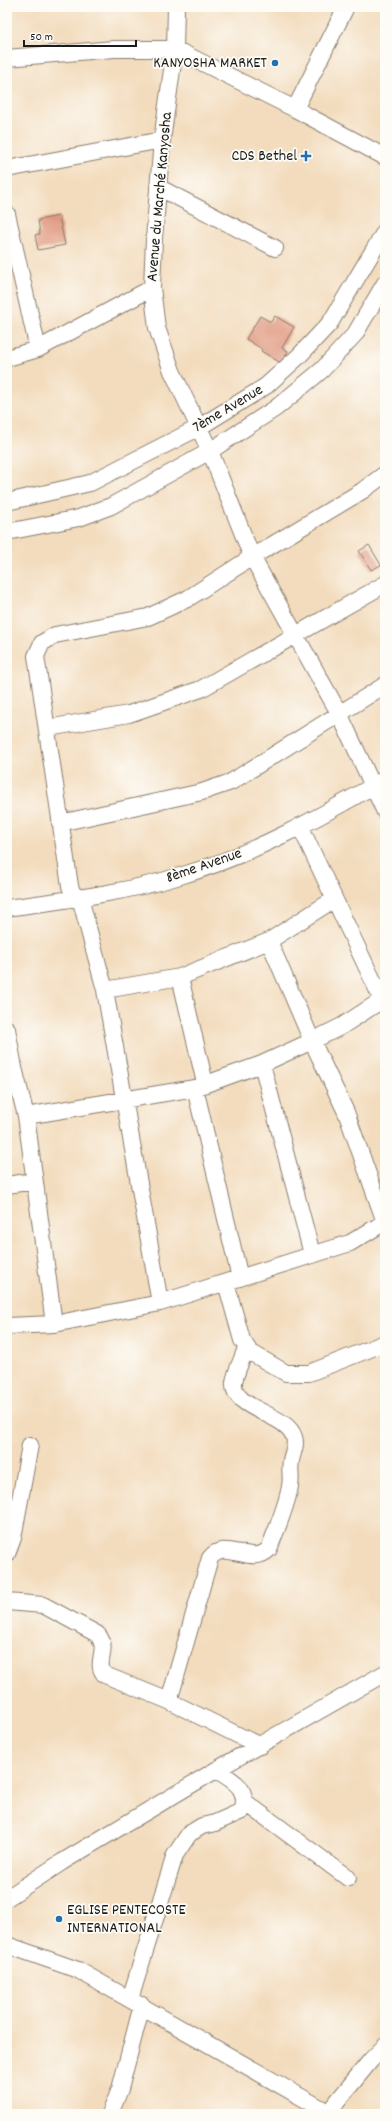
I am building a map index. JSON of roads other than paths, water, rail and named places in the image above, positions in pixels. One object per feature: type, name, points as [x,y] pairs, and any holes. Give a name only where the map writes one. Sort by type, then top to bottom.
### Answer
[{"type":"street","name":"Avenue du Marché Kanyosha","points":[[176,7],[175,49],[162,140],[152,288],[157,328],[172,371],[210,451],[252,557],[379,782],[385,812]]},
{"type":"street","points":[[295,109],[346,7]]},
{"type":"street","points":[[7,58],[114,49],[175,49],[295,109],[385,157]]},
{"type":"street","points":[[7,169],[162,140]]},
{"type":"street","points":[[158,188],[275,248]]},
{"type":"street","points":[[7,214],[38,350]]},
{"type":"street","name":"7ème Avenue","points":[[7,502],[90,483],[198,428],[266,386],[299,356],[330,323],[385,231]]},
{"type":"street","name":"7ème Avenue","points":[[7,532],[79,518],[111,506],[210,451],[276,408],[322,370],[355,334],[385,283]]},
{"type":"street","points":[[7,358],[38,350],[152,288]]},
{"type":"street","points":[[160,1303],[123,1101],[105,990],[80,898],[71,890],[60,823],[48,728],[36,656],[42,643],[56,635],[148,617],[187,599],[252,557],[362,491],[385,474]]},
{"type":"street","points":[[48,728],[129,714],[201,690],[385,584]]},
{"type":"street","points":[[60,823],[131,809],[219,787],[232,782],[385,685]]},
{"type":"street","name":"8ème Avenue","points":[[7,908],[118,892],[180,876],[243,853],[300,826],[379,782]]},
{"type":"street","points":[[26,1116],[123,1101],[200,1086],[262,1064],[312,1041],[342,1026],[384,1001],[334,900],[300,826]]},
{"type":"street","points":[[105,990],[180,977],[269,941],[334,900]]},
{"type":"street","points":[[7,1326],[54,1324],[160,1303],[350,1243],[385,1222],[346,1112],[312,1041],[269,941]]},
{"type":"street","points":[[180,977],[200,1086],[242,1340],[246,1347],[286,1373],[309,1373],[385,1343]]},
{"type":"street","points":[[7,1029],[10,1068],[26,1116],[54,1324]]},
{"type":"street","points":[[262,1064],[312,1254]]},
{"type":"street","points":[[7,1185],[34,1181]]},
{"type":"street","points":[[169,1701],[210,1558],[214,1552],[223,1550],[257,1557],[264,1555],[269,1549],[290,1486],[291,1461],[295,1448],[294,1437],[290,1430],[272,1417],[242,1400],[235,1391],[234,1382],[246,1347]]},
{"type":"street","points":[[7,1554],[12,1538],[30,1445]]},
{"type":"street","points":[[7,1602],[43,1605],[97,1634],[102,1640],[104,1649],[100,1665],[101,1672],[105,1675],[169,1701],[260,1746]]},
{"type":"street","points":[[7,1898],[62,1862],[216,1770],[385,1673]]},
{"type":"street","points":[[110,2114],[120,2089],[136,2002],[175,1855],[188,1834],[202,1826],[215,1823],[242,1811],[245,1802],[243,1793],[233,1780],[216,1770]]},
{"type":"street","points":[[245,1802],[348,1878]]},
{"type":"street","points":[[7,1945],[78,1970],[328,2113],[371,2060],[385,2046]]},
{"type":"place","name":"KANYOSHA MARKET","points":[[275,63]]},
{"type":"place","name":"CDS Bethel","points":[[306,156]]},
{"type":"place","name":"EGLISE PENTECOSTE INTERNATIONAL","points":[[59,1919]]}]
